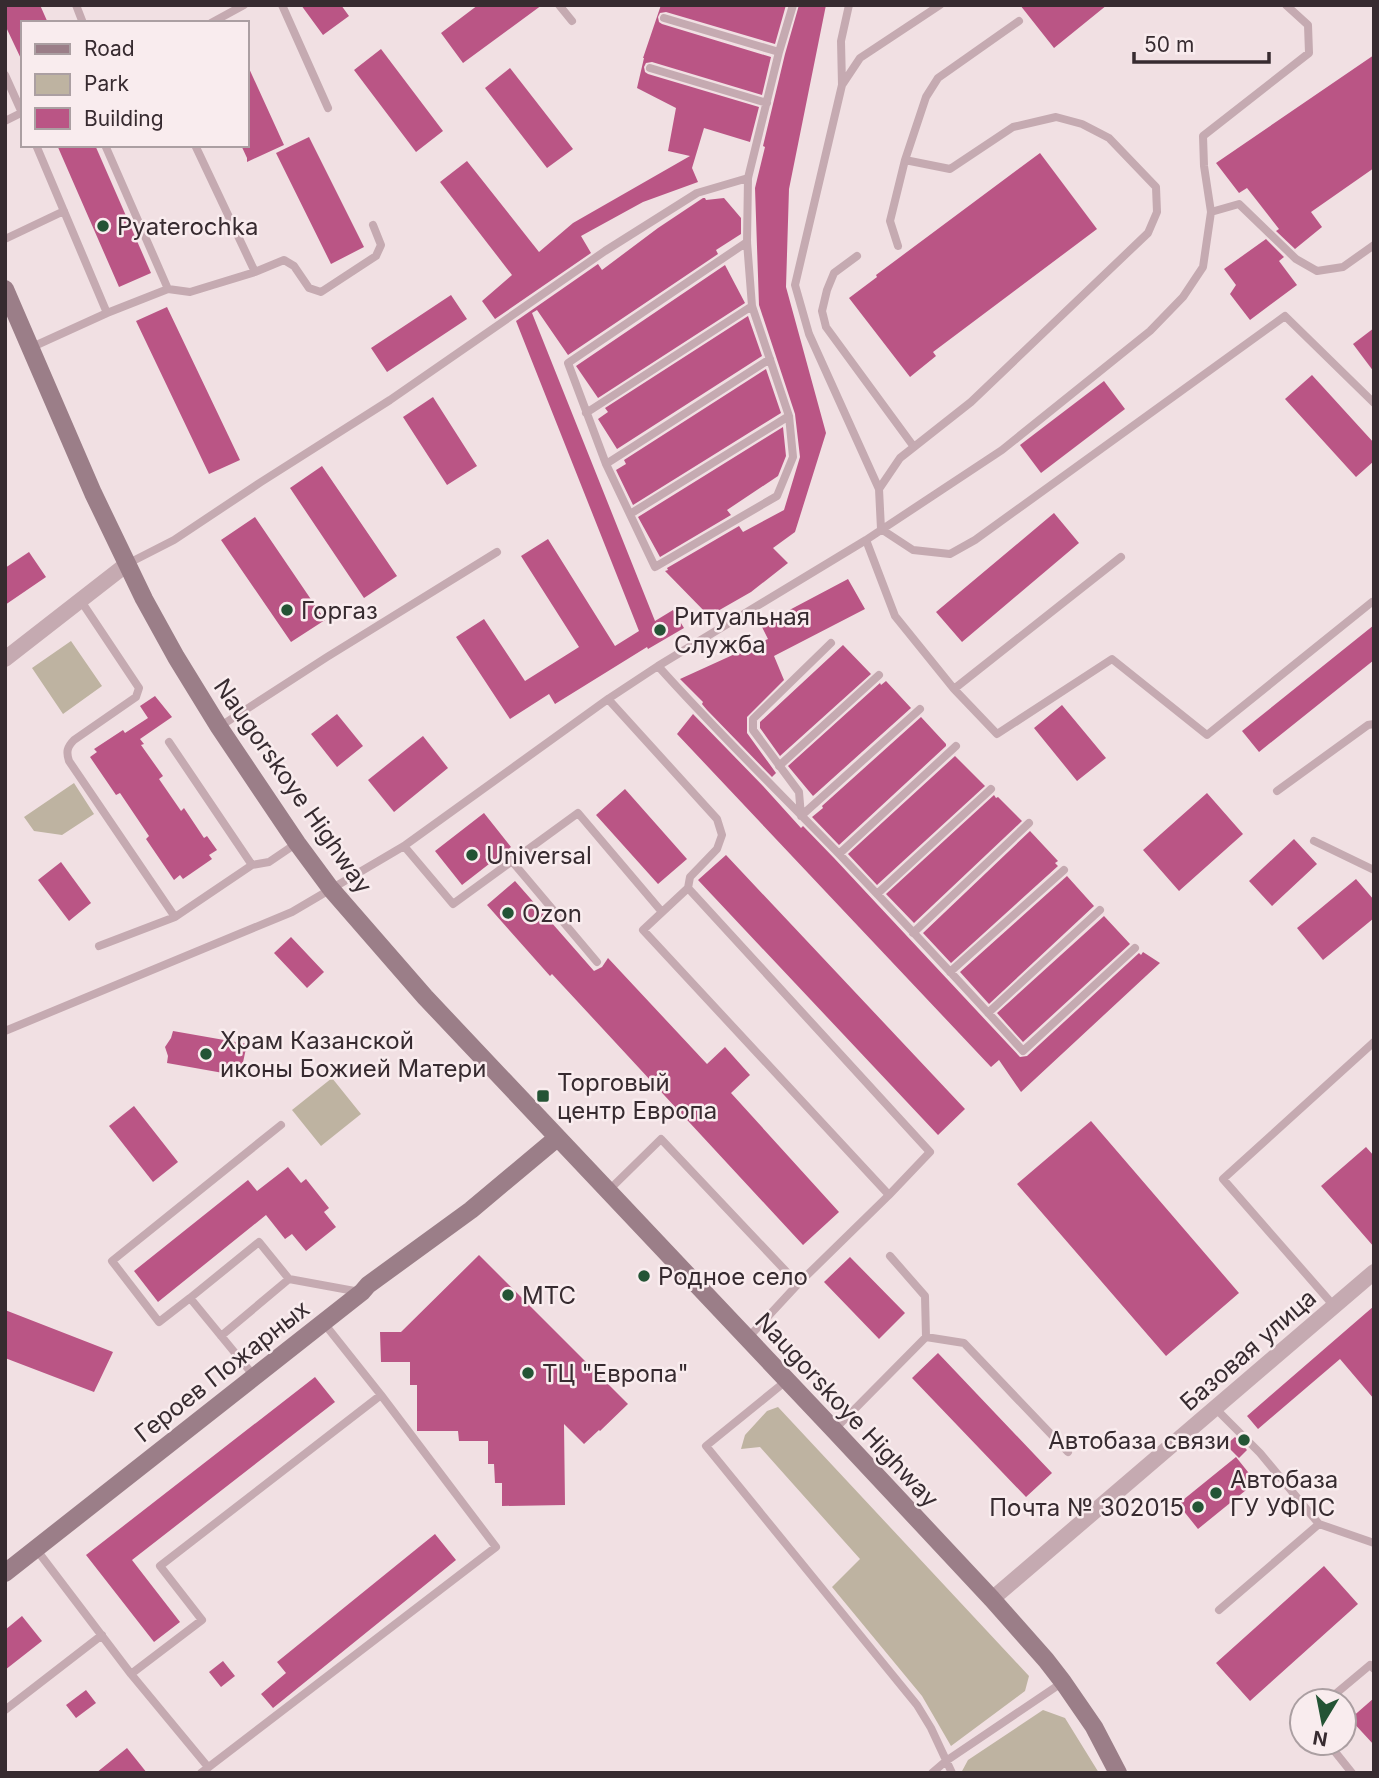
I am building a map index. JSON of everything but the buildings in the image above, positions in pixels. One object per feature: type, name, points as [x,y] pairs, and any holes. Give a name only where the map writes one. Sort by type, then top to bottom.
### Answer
[{"type":"main road","name":"Naugorskoye Highway","points":[[5,289],[93,493],[176,657],[219,727],[331,889],[425,998],[992,1600],[1063,1682],[1094,1727],[1118,1773]]},
{"type":"main road","name":"Героев Пожарных","points":[[5,1573],[368,1285],[471,1210],[557,1138]]},
{"type":"street","points":[[5,659],[127,564]]},
{"type":"street","name":"Базовая улица","points":[[992,1600],[1374,1272]]},
{"type":"lane","points":[[215,21],[244,5]]},
{"type":"lane","points":[[282,5],[328,108]]},
{"type":"lane","points":[[559,5],[572,21]]},
{"type":"lane","points":[[747,242],[568,363],[606,464],[655,567],[777,496],[793,457],[789,416],[752,306],[747,242],[748,178],[793,5]]},
{"type":"lane","points":[[849,5],[841,41],[842,85],[796,285],[809,334],[878,489],[881,529]]},
{"type":"lane","points":[[842,85],[860,58],[940,5]]},
{"type":"lane","points":[[5,1031],[292,912],[404,846],[658,666],[866,540],[1002,450],[1150,331],[1183,297],[1203,267],[1211,212],[1202,136],[1309,53],[1307,25],[1286,5]]},
{"type":"lane","points":[[664,18],[779,51]]},
{"type":"lane","points":[[898,246],[890,221],[905,160],[926,97],[938,78],[1019,21]]},
{"type":"lane","points":[[650,68],[767,103]]},
{"type":"lane","points":[[5,75],[21,112]]},
{"type":"lane","points":[[878,489],[901,458],[971,402],[1148,233],[1157,212],[1156,187],[1110,138],[1083,124],[1056,117],[1013,127],[950,169],[905,160]]},
{"type":"lane","points":[[37,147],[107,313]]},
{"type":"lane","points":[[106,147],[168,289]]},
{"type":"lane","points":[[196,147],[255,272]]},
{"type":"lane","points":[[127,564],[173,540],[390,400],[605,251],[697,193],[748,178]]},
{"type":"lane","points":[[1211,212],[1239,204],[1296,259],[1317,271],[1343,267],[1374,246]]},
{"type":"lane","points":[[5,239],[64,211]]},
{"type":"lane","points":[[30,348],[168,289],[190,292],[284,260],[294,266],[309,289],[321,292],[376,256],[381,245],[373,225]]},
{"type":"lane","points":[[857,256],[834,273],[822,311],[826,327],[914,447]]},
{"type":"lane","points":[[586,413],[752,306]]},
{"type":"lane","points":[[881,529],[913,550],[950,554],[986,532],[1285,316],[1374,403]]},
{"type":"lane","points":[[606,464],[770,359]]},
{"type":"lane","points":[[629,514],[789,416]]},
{"type":"lane","points":[[866,540],[895,616],[954,689],[996,734],[1112,659],[1207,735],[1372,602]]},
{"type":"lane","points":[[219,727],[497,552]]},
{"type":"lane","points":[[954,689],[1121,557]]},
{"type":"lane","points":[[81,601],[139,688],[136,697],[74,740],[69,745],[67,755],[176,917]]},
{"type":"lane","points":[[801,816],[799,792],[752,730],[753,719],[831,643]]},
{"type":"lane","points":[[658,666],[1023,1051],[1135,948]]},
{"type":"lane","points":[[779,766],[878,675]]},
{"type":"lane","points":[[608,699],[717,819],[722,835],[717,849],[690,877],[688,888],[643,930],[889,1195]]},
{"type":"lane","points":[[801,816],[920,709]]},
{"type":"lane","points":[[1277,791],[1368,725],[1374,724]]},
{"type":"lane","points":[[169,742],[252,865]]},
{"type":"lane","points":[[839,854],[956,746]]},
{"type":"lane","points":[[877,894],[991,789]]},
{"type":"lane","points":[[404,846],[453,904],[578,813],[662,912]]},
{"type":"lane","points":[[913,933],[1029,823]]},
{"type":"lane","points":[[1314,841],[1374,870]]},
{"type":"lane","points":[[99,946],[176,917],[252,865],[269,862],[297,843]]},
{"type":"lane","points":[[512,860],[597,962]]},
{"type":"lane","points":[[950,972],[1065,870]]},
{"type":"lane","points":[[688,888],[930,1152],[798,1284],[747,1340]]},
{"type":"lane","points":[[988,1013],[1100,910]]},
{"type":"lane","points":[[1334,1306],[1223,1179],[1374,1042]]},
{"type":"lane","points":[[281,1125],[112,1261],[159,1322],[259,1242],[289,1279],[362,1292]]},
{"type":"lane","points":[[607,1192],[661,1139],[798,1284]]},
{"type":"lane","points":[[834,1430],[926,1338],[925,1296],[890,1256]]},
{"type":"lane","points":[[221,1336],[289,1279]]},
{"type":"lane","points":[[190,1298],[254,1376]]},
{"type":"lane","points":[[36,1549],[204,1770],[496,1547],[323,1322]]},
{"type":"lane","points":[[926,1338],[964,1343],[1069,1452]]},
{"type":"lane","points":[[786,1381],[706,1446],[917,1705],[931,1728],[951,1773]]},
{"type":"lane","points":[[131,1674],[202,1620],[160,1566],[381,1395]]},
{"type":"lane","points":[[1215,1408],[1260,1453],[1319,1524],[1374,1543]]},
{"type":"lane","points":[[1219,1611],[1319,1524]]},
{"type":"lane","points":[[5,1710],[102,1635]]},
{"type":"lane","points":[[1344,1687],[1370,1665],[1374,1669]]},
{"type":"lane","points":[[932,1773],[1063,1682]]},
{"type":"lane","points":[[1339,1757],[1352,1773]]},
{"type":"green space","points":[[71,641],[102,686],[63,714],[32,668]]},
{"type":"green space","points":[[74,783],[94,814],[62,835],[34,831],[24,817]]},
{"type":"green space","points":[[332,1078],[361,1114],[321,1146],[292,1110]]},
{"type":"green space","points":[[778,1407],[1029,1676],[1025,1691],[951,1746],[922,1696],[832,1587],[860,1559],[760,1447],[741,1449],[745,1435],[767,1411]]},
{"type":"green space","points":[[1043,1710],[1065,1718],[1099,1773],[961,1773],[968,1760]]},
{"type":"place","name":"Pyaterochka","points":[[103,226]]},
{"type":"place","name":"Горгаз","points":[[287,610]]},
{"type":"place","name":"Ритуальная Служба","points":[[660,630]]},
{"type":"place","name":"Universal","points":[[472,855]]},
{"type":"place","name":"Ozon","points":[[508,913]]},
{"type":"place","name":"Храм Казанской иконы Божией Матери","points":[[206,1054]]},
{"type":"place","name":"Торговый центр Европа","points":[[543,1096]]},
{"type":"place","name":"Родное село","points":[[644,1276]]},
{"type":"place","name":"МТС","points":[[508,1295]]},
{"type":"place","name":"ТЦ \"Европа\"","points":[[528,1373]]},
{"type":"place","name":"Автобаза связи","points":[[1244,1440]]},
{"type":"place","name":"Автобаза ГУ УФПС","points":[[1216,1493]]},
{"type":"place","name":"Почта № 302015","points":[[1198,1507]]}]
